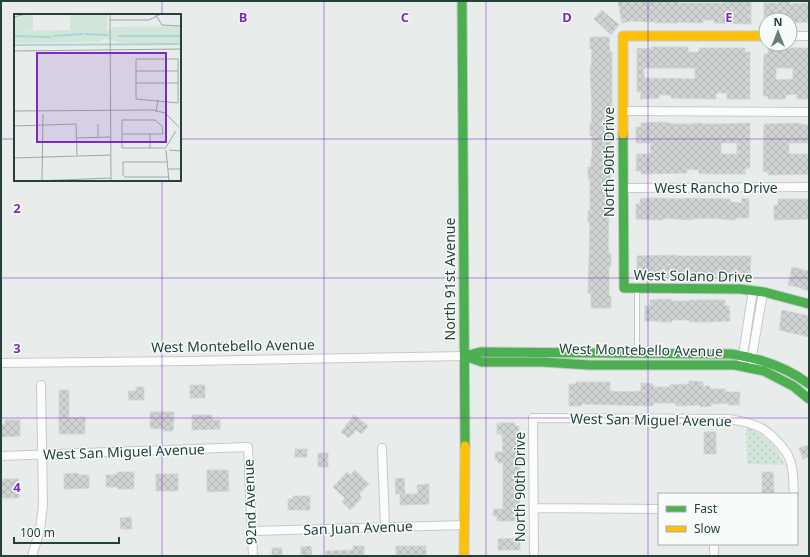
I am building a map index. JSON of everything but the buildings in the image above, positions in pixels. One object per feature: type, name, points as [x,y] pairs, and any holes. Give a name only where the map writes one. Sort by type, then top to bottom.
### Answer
[{"type":"street","name":"North 91st Avenue","points":[[462,1],[465,356],[464,556]]},
{"type":"street","name":"North 90th Drive","points":[[624,288],[623,36],[758,36]]},
{"type":"street","points":[[798,36],[809,36]]},
{"type":"street","points":[[623,111],[809,112]]},
{"type":"street","name":"West Rancho Drive","points":[[623,188],[809,187]]},
{"type":"street","name":"West Solano Drive","points":[[624,288],[740,289],[758,291],[809,304]]},
{"type":"street","points":[[746,367],[743,356],[758,291]]},
{"type":"street","points":[[746,367],[752,357],[758,291]]},
{"type":"street","name":"West Montebello Avenue","points":[[1,363],[190,362],[465,356],[480,352],[743,356],[752,357],[787,369],[809,384]]},
{"type":"street","name":"West Montebello Avenue","points":[[465,356],[482,362],[543,362],[589,365],[735,365],[764,372],[781,379],[793,386],[809,399]]},
{"type":"street","points":[[32,556],[40,530],[43,505],[41,385]]},
{"type":"street","name":"North 90th Drive","points":[[533,418],[534,556]]},
{"type":"street","name":"West San Miguel Avenue","points":[[533,418],[729,419],[745,422],[760,427],[784,450],[790,460],[793,473],[794,493]]},
{"type":"street","name":"West San Miguel Avenue","points":[[1,456],[248,447]]},
{"type":"street","name":"92nd Avenue","points":[[248,447],[252,556]]},
{"type":"street","points":[[382,448],[385,527]]},
{"type":"street","points":[[534,508],[658,509]]},
{"type":"street","name":"San Juan Avenue","points":[[252,531],[464,525]]},
{"type":"street","points":[[714,545],[714,556]]},
{"type":"lane","points":[[637,288],[637,354]]},
{"type":"green space","points":[[746,427],[760,434],[770,442],[778,452],[785,465],[747,464]]},
{"type":"traffic: fast","points":[[462,1],[465,446]]},
{"type":"traffic: fast","points":[[623,134],[624,288],[740,289],[764,292],[809,304]]},
{"type":"traffic: fast","points":[[465,356],[480,352],[731,354],[772,364],[791,372],[809,384]]},
{"type":"traffic: fast","points":[[465,356],[482,362],[543,362],[589,365],[735,365],[764,371],[793,386],[809,399]]},
{"type":"traffic: slow","points":[[623,134],[623,36],[758,36]]},
{"type":"traffic: slow","points":[[464,556],[465,446]]}]
